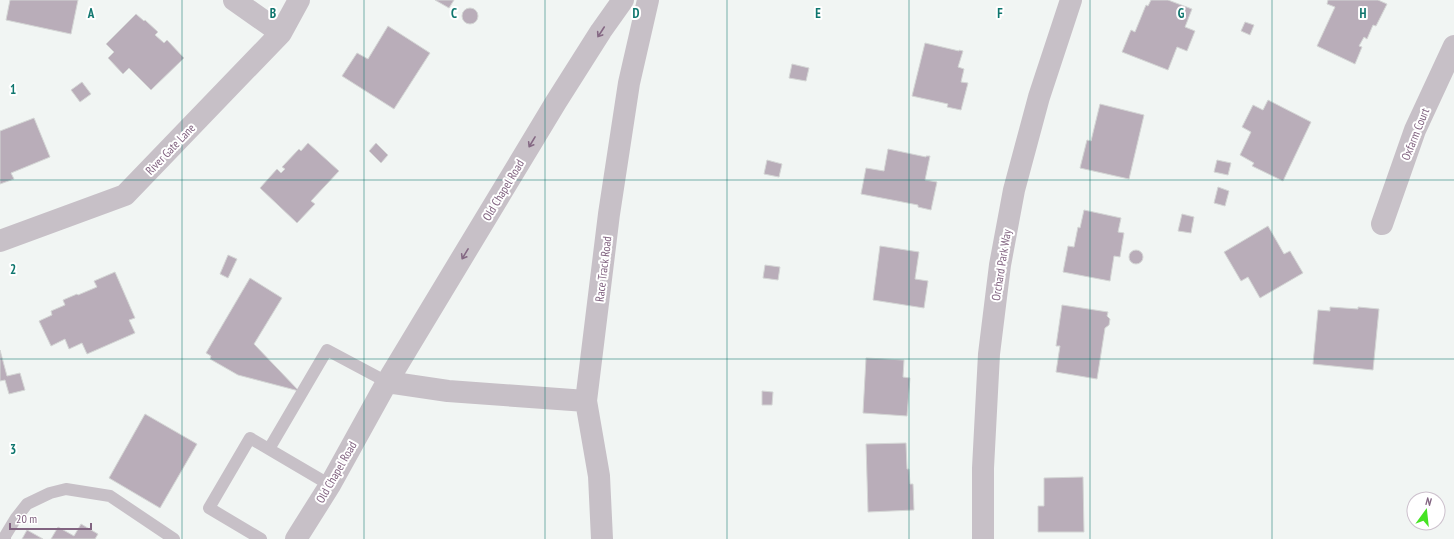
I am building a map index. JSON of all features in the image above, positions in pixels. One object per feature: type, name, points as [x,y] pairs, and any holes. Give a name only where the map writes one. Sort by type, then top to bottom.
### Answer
[{"type":"street","points":[[234,0],[281,33]]},
{"type":"street","name":"River Gate Lane","points":[[0,241],[125,195],[281,33],[299,0]]},
{"type":"street","name":"Old Chapel Road","points":[[296,539],[330,485],[387,382],[556,102],[601,31],[623,0]]},
{"type":"street","name":"Race Track Road","points":[[602,539],[599,476],[586,401],[609,214],[629,83],[648,0]]},
{"type":"street","name":"Orchard Park Way","points":[[983,539],[983,468],[989,354],[1000,265],[1014,190],[1039,98],[1071,0]]},
{"type":"street","name":"Oxfarm Court","points":[[1382,224],[1415,130],[1454,46]]},
{"type":"street","points":[[387,382],[448,391],[586,401]]},
{"type":"lane","points":[[269,449],[327,350],[387,382]]},
{"type":"lane","points":[[261,539],[209,508],[250,438],[330,485]]},
{"type":"lane","points":[[6,539],[5,536],[27,504],[50,493],[66,489],[110,496],[174,539]]},
{"type":"building","points":[[10,0],[78,0],[71,34],[6,20]]},
{"type":"building","points":[[435,0],[454,0],[449,8]]},
{"type":"building","points":[[1151,0],[1168,0],[1192,9],[1185,27],[1195,31],[1187,51],[1177,47],[1168,70],[1122,52],[1131,30],[1135,32],[1146,5],[1148,6]]},
{"type":"building","points":[[1328,0],[1378,0],[1387,4],[1376,26],[1373,25],[1367,39],[1364,37],[1359,46],[1362,47],[1355,64],[1317,46],[1335,7],[1327,4]]},
{"type":"building","points":[[467,8],[473,8],[478,13],[476,22],[473,24],[467,24],[462,19],[462,13]]},
{"type":"building","points":[[136,14],[158,32],[155,35],[164,43],[167,40],[184,58],[151,90],[129,68],[123,74],[108,58],[114,52],[106,44]]},
{"type":"building","points":[[1245,22],[1254,25],[1250,35],[1241,31]]},
{"type":"building","points":[[388,26],[430,53],[394,109],[342,76],[357,53],[368,59]]},
{"type":"building","points":[[925,43],[963,51],[958,67],[964,69],[961,82],[968,83],[961,110],[947,107],[948,104],[912,96]]},
{"type":"building","points":[[792,64],[809,68],[806,81],[789,78]]},
{"type":"building","points":[[82,82],[91,94],[80,102],[71,90]]},
{"type":"building","points":[[1268,100],[1311,122],[1283,181],[1252,166],[1254,163],[1240,155],[1251,132],[1242,127],[1253,105],[1263,110]]},
{"type":"building","points":[[1100,104],[1144,115],[1129,179],[1080,168],[1087,140],[1091,141]]},
{"type":"building","points":[[34,118],[50,157],[11,173],[14,179],[0,184],[0,131]]},
{"type":"building","points":[[308,143],[339,171],[311,201],[315,204],[297,223],[260,188],[277,169],[281,173],[285,169],[282,167],[299,149],[301,151]]},
{"type":"building","points":[[376,143],[388,155],[381,163],[369,151]]},
{"type":"building","points":[[888,149],[926,157],[930,156],[925,180],[937,182],[931,210],[918,207],[918,205],[861,194],[866,168],[884,171]]},
{"type":"building","points":[[767,160],[782,164],[779,177],[764,174]]},
{"type":"building","points":[[1217,160],[1231,163],[1228,175],[1214,172]]},
{"type":"building","points":[[1218,187],[1229,191],[1225,206],[1214,203]]},
{"type":"building","points":[[1084,210],[1121,218],[1118,232],[1124,233],[1120,257],[1114,256],[1110,281],[1063,272],[1068,246],[1074,247],[1078,227],[1080,228]]},
{"type":"building","points":[[1182,214],[1194,217],[1191,233],[1178,231]]},
{"type":"building","points":[[1268,226],[1284,254],[1290,251],[1303,273],[1260,298],[1248,277],[1241,281],[1224,252]]},
{"type":"building","points":[[880,246],[919,252],[915,279],[928,281],[924,308],[873,300]]},
{"type":"building","points":[[1136,250],[1141,252],[1143,257],[1141,262],[1136,264],[1131,262],[1129,257],[1131,252]]},
{"type":"building","points":[[228,255],[237,259],[228,278],[220,274]]},
{"type":"building","points":[[765,265],[780,267],[778,280],[763,278]]},
{"type":"building","points":[[115,272],[135,318],[129,320],[135,333],[87,354],[82,343],[69,349],[65,339],[51,346],[39,321],[52,315],[51,311],[65,305],[63,300],[97,287],[94,281]]},
{"type":"building","points":[[250,278],[282,298],[254,344],[299,391],[238,375],[210,359],[211,356],[206,353]]},
{"type":"building","points":[[1062,305],[1108,312],[1107,316],[1110,319],[1109,325],[1105,328],[1097,379],[1056,372],[1060,346],[1056,346]]},
{"type":"building","points":[[1330,307],[1379,309],[1373,370],[1313,364],[1318,310],[1330,311]]},
{"type":"building","points":[[0,350],[7,376],[20,373],[25,390],[9,394],[5,380],[0,381]]},
{"type":"building","points":[[866,358],[904,360],[903,377],[910,378],[907,416],[863,413]]},
{"type":"building","points":[[762,391],[773,392],[772,405],[762,405]]},
{"type":"building","points":[[145,414],[197,444],[160,508],[109,478]]},
{"type":"building","points":[[906,443],[907,469],[909,469],[910,484],[913,484],[914,510],[868,512],[866,444]]},
{"type":"building","points":[[1083,477],[1084,532],[1038,532],[1038,506],[1044,506],[1044,478]]},
{"type":"building","points":[[81,524],[98,534],[95,539],[51,539],[58,527],[74,536]]},
{"type":"building","points":[[27,530],[43,539],[22,539]]}]
